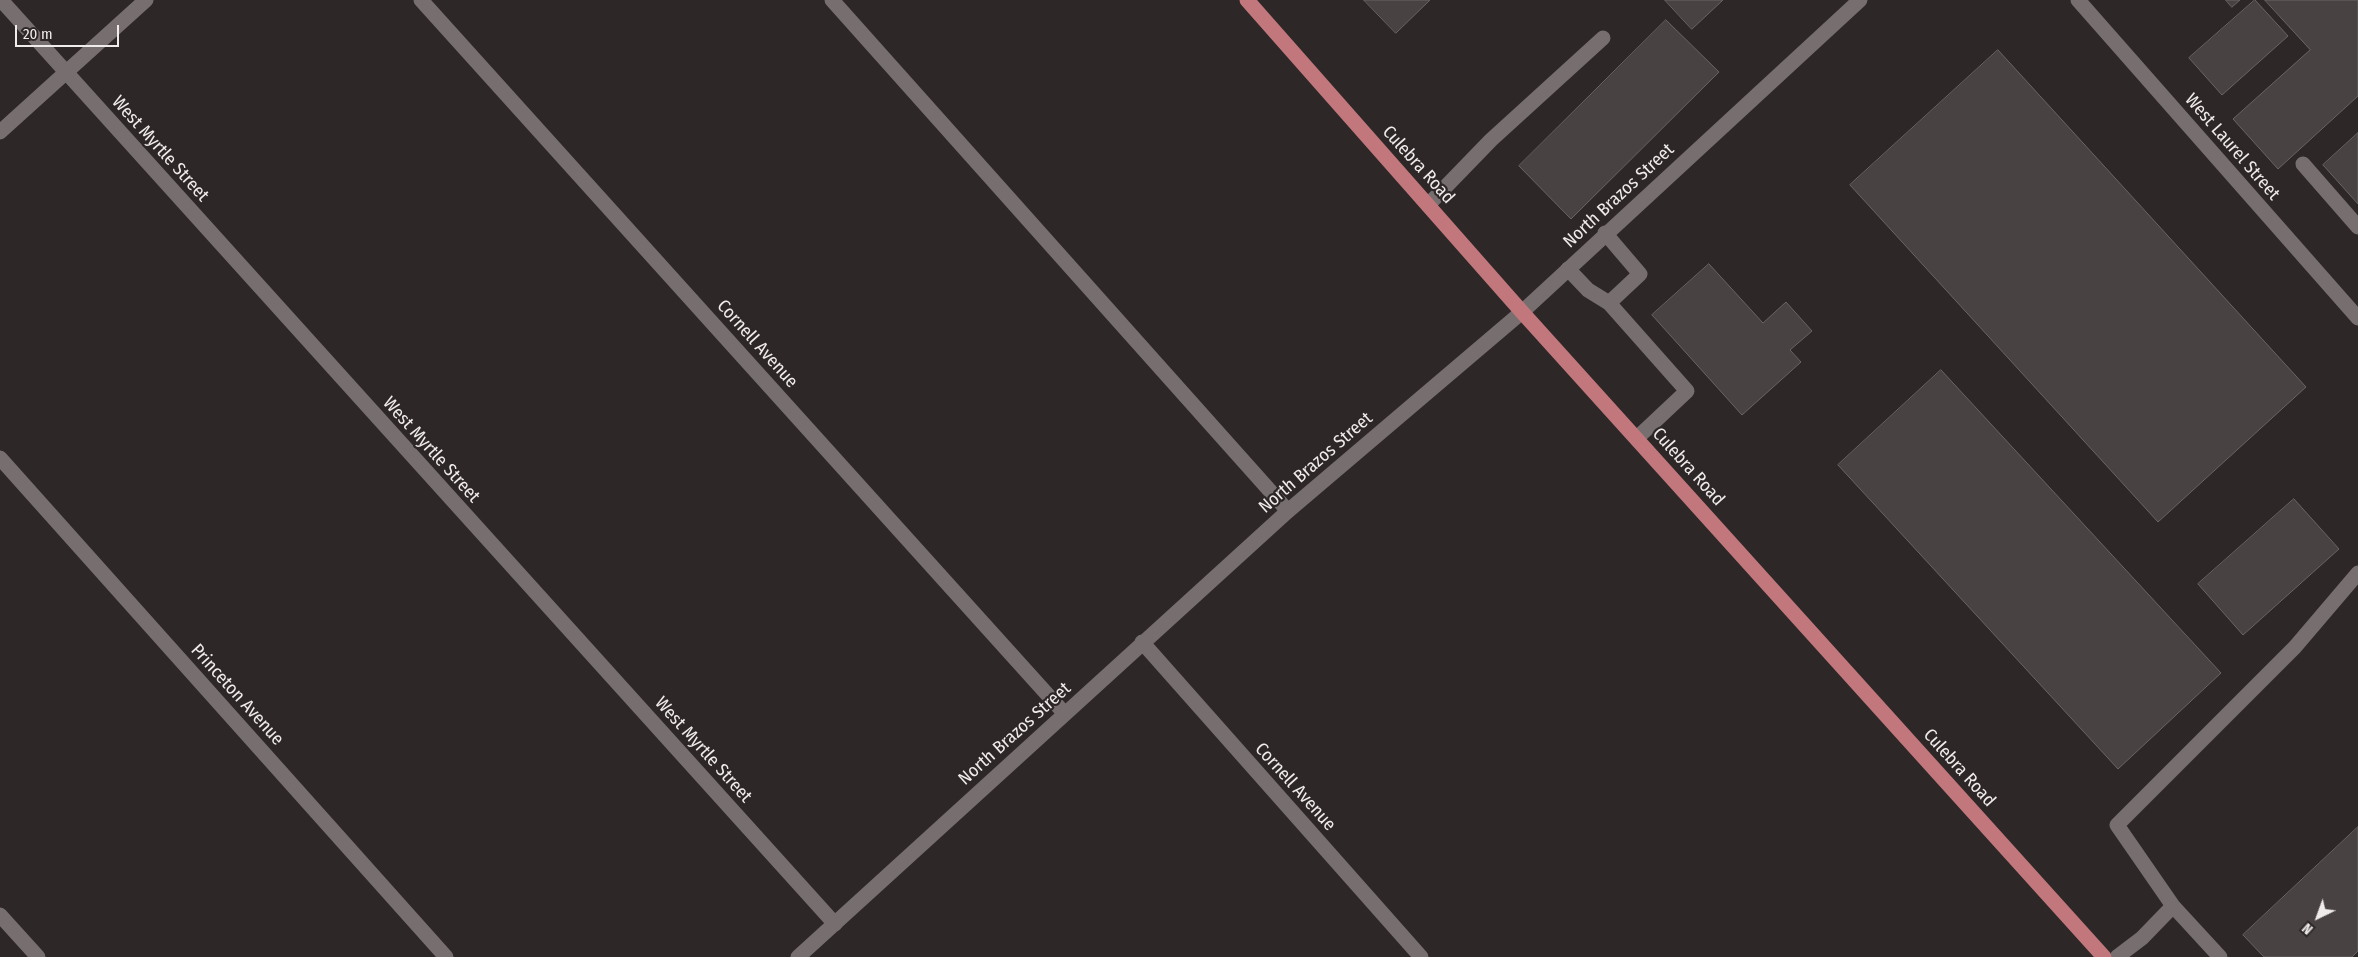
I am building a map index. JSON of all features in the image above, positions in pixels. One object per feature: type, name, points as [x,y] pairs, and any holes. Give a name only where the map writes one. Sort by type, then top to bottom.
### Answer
[{"type":"main road","name":"Culebra Road","points":[[1246,0],[1522,312],[2104,957]]},
{"type":"street","name":"West Myrtle Street","points":[[2,0],[835,924]]},
{"type":"street","points":[[0,132],[146,0]]},
{"type":"street","name":"Cornell Avenue","points":[[421,0],[1065,714]]},
{"type":"street","points":[[832,0],[1288,511]]},
{"type":"street","name":"North Brazos Street","points":[[798,957],[1288,511],[1522,312],[1605,233],[1860,0]]},
{"type":"street","name":"West Laurel Street","points":[[2078,0],[2358,318]]},
{"type":"street","points":[[1428,205],[1491,140],[1603,38]]},
{"type":"street","points":[[2302,164],[2358,227]]},
{"type":"street","points":[[1605,233],[1640,274],[1609,303]]},
{"type":"street","points":[[1568,269],[1588,290],[1609,303],[1687,391],[1637,438]]},
{"type":"street","name":"Princeton Avenue","points":[[0,458],[446,957]]},
{"type":"street","points":[[2220,957],[2173,906],[2117,824],[2295,647],[2358,574]]},
{"type":"street","name":"Cornell Avenue","points":[[1142,642],[1421,957]]},
{"type":"street","points":[[2117,957],[2142,938],[2173,906]]},
{"type":"street","points":[[0,914],[38,957]]},
{"type":"building","points":[[1364,0],[1430,0],[1396,33]]},
{"type":"building","points":[[1665,0],[1723,0],[1692,29]]},
{"type":"building","points":[[2226,0],[2240,0],[2232,7]]},
{"type":"building","points":[[2255,0],[2288,36],[2222,95],[2189,58]]},
{"type":"building","points":[[2265,0],[2358,0],[2358,96],[2278,169],[2233,119],[2310,50]]},
{"type":"building","points":[[1666,20],[1719,72],[1571,219],[1519,166]]},
{"type":"building","points":[[1998,50],[2306,387],[2158,522],[1850,185]]},
{"type":"building","points":[[2358,133],[2358,204],[2323,165]]},
{"type":"building","points":[[1709,264],[1763,323],[1786,302],[1812,331],[1790,350],[1801,362],[1742,415],[1652,315]]},
{"type":"building","points":[[1941,370],[2221,673],[2118,769],[1838,465]]},
{"type":"building","points":[[2294,499],[2339,549],[2243,635],[2198,584]]},
{"type":"building","points":[[2358,827],[2358,951],[2352,957],[2264,957],[2243,935]]}]
